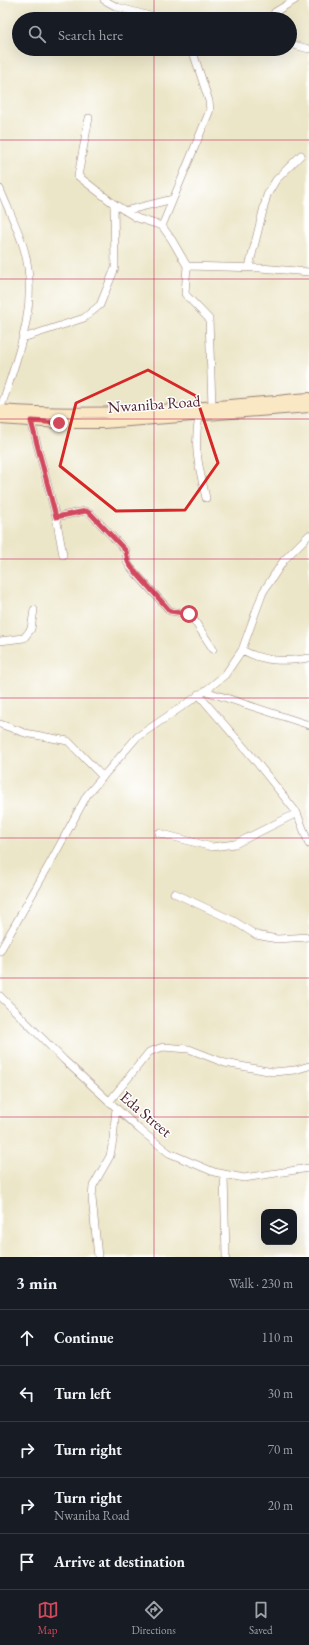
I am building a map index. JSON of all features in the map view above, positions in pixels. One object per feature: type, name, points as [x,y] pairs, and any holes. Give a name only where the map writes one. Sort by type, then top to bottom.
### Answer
[{"type":"main road","points":[[0,410],[96,413],[309,398]]},
{"type":"main road","name":"Nwaniba Road","points":[[0,419],[103,423],[199,417],[309,407]]},
{"type":"street","points":[[104,0],[117,7],[135,12]]},
{"type":"street","points":[[275,12],[295,0]]},
{"type":"street","points":[[297,46],[309,50]]},
{"type":"street","points":[[162,226],[210,110],[209,101],[194,56]]},
{"type":"street","points":[[89,118],[78,176],[125,211],[137,218],[162,226],[172,240],[187,266],[185,294],[209,319],[212,406]]},
{"type":"street","points":[[249,267],[267,195],[276,180],[301,155]]},
{"type":"street","points":[[0,190],[25,250],[30,281],[30,303],[23,338],[0,410]]},
{"type":"street","points":[[125,211],[173,199]]},
{"type":"street","points":[[23,338],[84,318],[100,305],[115,268],[114,204]]},
{"type":"street","points":[[187,266],[249,267],[309,272]]},
{"type":"street","points":[[199,417],[196,435],[197,457],[206,498]]},
{"type":"street","points":[[31,421],[56,517],[63,555]]},
{"type":"street","points":[[56,517],[86,511],[91,514],[126,551],[128,562],[132,568],[170,611],[190,614],[213,649]]},
{"type":"street","points":[[0,951],[87,795],[137,737],[202,693],[225,675],[242,650],[263,592],[284,560],[309,535]]},
{"type":"street","points":[[0,641],[24,638],[31,629],[34,610]]},
{"type":"street","points":[[242,650],[254,657],[288,662],[309,658]]},
{"type":"street","points":[[202,693],[309,725]]},
{"type":"street","points":[[202,693],[297,812],[309,844]]},
{"type":"street","points":[[0,724],[25,733],[68,741],[103,777]]},
{"type":"street","points":[[159,833],[212,847],[235,844],[297,812]]},
{"type":"street","points":[[174,893],[234,921],[256,935],[277,939],[309,937]]},
{"type":"street","name":"Eda Street","points":[[0,996],[64,1060],[138,1129],[169,1153],[214,1172],[244,1178],[309,1168]]},
{"type":"street","points":[[109,1102],[149,1052],[163,1047],[189,1049],[225,1063],[272,1072],[294,1070],[309,1066]]},
{"type":"street","points":[[98,1257],[92,1198],[93,1186],[110,1156],[114,1140],[116,1108]]},
{"type":"street","points":[[224,1174],[226,1257]]},
{"type":"highlighted area","points":[[148,370],[196,396],[218,463],[185,510],[116,511],[60,466],[76,403]]},
{"type":"route","points":[[59,423],[31,421],[56,517],[86,511],[91,514],[127,552],[128,562],[132,568],[170,611],[189,614]]}]
